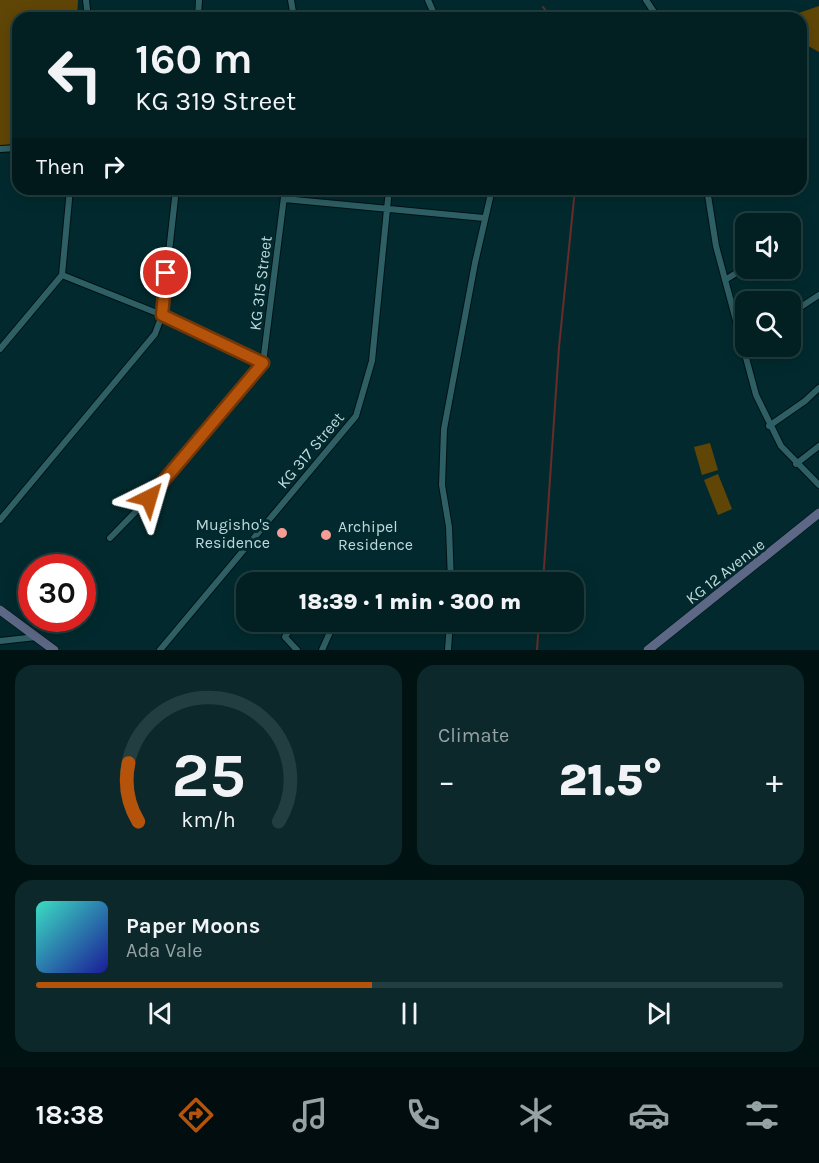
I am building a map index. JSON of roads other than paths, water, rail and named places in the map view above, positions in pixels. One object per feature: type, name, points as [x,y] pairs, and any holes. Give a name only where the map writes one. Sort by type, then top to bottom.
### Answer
[{"type":"main road","name":"KG 12 Avenue","points":[[648,650],[819,513]]},
{"type":"main road","points":[[0,610],[54,650]]},
{"type":"street","points":[[0,349],[62,275],[69,195]]},
{"type":"street","points":[[0,520],[155,334],[162,315],[175,195]]},
{"type":"street","name":"KG 315 Street","points":[[263,363],[284,195]]},
{"type":"street","name":"KG 317 Street","points":[[160,650],[356,416],[372,361],[388,195]]},
{"type":"street","points":[[451,572],[449,527],[442,485],[444,429],[490,195]]},
{"type":"street","points":[[708,195],[716,246],[735,317]]},
{"type":"street","points":[[284,199],[484,218]]},
{"type":"street","points":[[725,280],[735,274]]},
{"type":"street","points":[[62,275],[162,315],[263,363],[149,498],[110,538]]},
{"type":"street","points":[[801,307],[819,295]]},
{"type":"street","points":[[746,357],[756,395],[769,426],[781,446],[796,464],[819,485]]},
{"type":"street","points":[[769,426],[819,388]]},
{"type":"street","points":[[796,464],[819,446]]},
{"type":"street","points":[[288,632],[285,638],[297,650]]},
{"type":"street","points":[[322,650],[330,632]]},
{"type":"street","points":[[448,650],[449,632]]},
{"type":"street","points":[[0,641],[36,637]]},
{"type":"waterway","points":[[543,7],[547,12]]},
{"type":"waterway","points":[[544,572],[559,347],[574,195]]},
{"type":"waterway","points":[[537,650],[538,632]]},
{"type":"place","name":"Mugisho's Residence","points":[[282,533]]},
{"type":"place","name":"Archipel Residence","points":[[326,535]]}]
